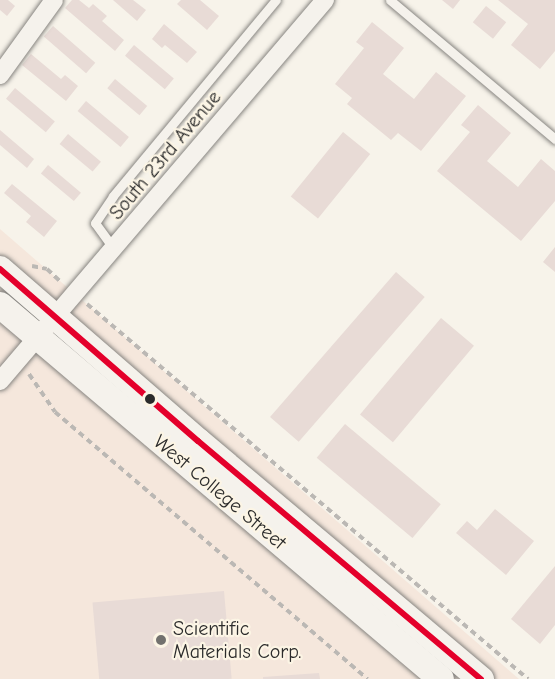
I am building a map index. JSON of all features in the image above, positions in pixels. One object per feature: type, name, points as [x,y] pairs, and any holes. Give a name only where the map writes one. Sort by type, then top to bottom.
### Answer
[{"type":"main road","name":"West College Street","points":[[0,269],[198,441],[481,679]]},
{"type":"main road","name":"West College Street","points":[[0,306],[441,679]]},
{"type":"street","points":[[0,75],[54,0]]},
{"type":"street","name":"South 23rd Avenue","points":[[0,381],[325,0]]},
{"type":"lane","points":[[114,249],[95,223],[113,196],[276,0]]},
{"type":"lane","points":[[390,0],[555,139]]},
{"type":"path","points":[[29,265],[46,269],[528,679]]},
{"type":"path","points":[[18,360],[55,412],[368,679]]},
{"type":"shaded area","points":[[0,229],[75,294],[519,679],[0,679]]},
{"type":"building","points":[[0,0],[8,0],[15,6],[7,16],[0,10]]},
{"type":"building","points":[[72,0],[79,0],[89,8],[93,4],[107,16],[102,21],[124,40],[115,51],[65,8]]},
{"type":"building","points":[[113,0],[133,0],[146,10],[137,21]]},
{"type":"building","points":[[181,0],[200,0],[219,16],[207,30],[177,4]]},
{"type":"building","points":[[442,0],[460,0],[453,9]]},
{"type":"building","points":[[498,0],[555,0],[555,51],[540,69],[511,45],[528,24]]},
{"type":"building","points":[[486,6],[506,22],[493,39],[473,22]]},
{"type":"building","points":[[372,22],[404,48],[383,74],[414,99],[436,72],[466,96],[421,151],[398,133],[391,140],[347,104],[352,98],[335,84],[364,48],[356,42]]},
{"type":"building","points":[[164,24],[197,52],[187,63],[165,45],[162,48],[152,39]]},
{"type":"building","points":[[53,26],[95,63],[86,73],[44,37]]},
{"type":"building","points":[[134,45],[174,78],[165,89],[125,56]]},
{"type":"building","points":[[31,54],[61,79],[65,75],[78,86],[66,101],[22,65]]},
{"type":"building","points":[[115,79],[147,106],[139,115],[107,88]]},
{"type":"building","points":[[15,88],[55,121],[46,132],[6,99]]},
{"type":"building","points":[[86,101],[129,137],[121,147],[78,111]]},
{"type":"building","points":[[478,105],[511,133],[487,161],[518,187],[541,159],[555,171],[555,201],[521,241],[437,171],[470,132],[461,125]]},
{"type":"building","points":[[0,130],[34,159],[27,168],[0,145]]},
{"type":"building","points":[[343,132],[370,154],[318,219],[291,197]]},
{"type":"building","points":[[68,134],[101,162],[93,172],[60,144]]},
{"type":"building","points":[[48,165],[81,193],[74,201],[41,173]]},
{"type":"building","points":[[12,184],[57,221],[44,237],[26,222],[31,216],[4,193]]},
{"type":"building","points":[[555,247],[555,272],[543,262]]},
{"type":"building","points":[[396,272],[425,297],[299,442],[270,417]]},
{"type":"building","points":[[441,318],[474,346],[393,442],[360,415]]},
{"type":"building","points":[[345,424],[441,504],[412,538],[317,458]]},
{"type":"building","points":[[495,509],[534,541],[506,575],[456,533],[467,521],[477,530]]},
{"type":"building","points":[[555,566],[555,625],[540,644],[511,619]]},
{"type":"building","name":"Scientific Materials Corp.","points":[[224,591],[232,679],[99,679],[93,603]]},
{"type":"building","points":[[319,673],[320,679],[263,679],[263,677]]},
{"type":"transit line","points":[[0,269],[198,441],[481,679]]},
{"type":"place","name":"Scientific Materials Corp.","points":[[161,640]]}]
